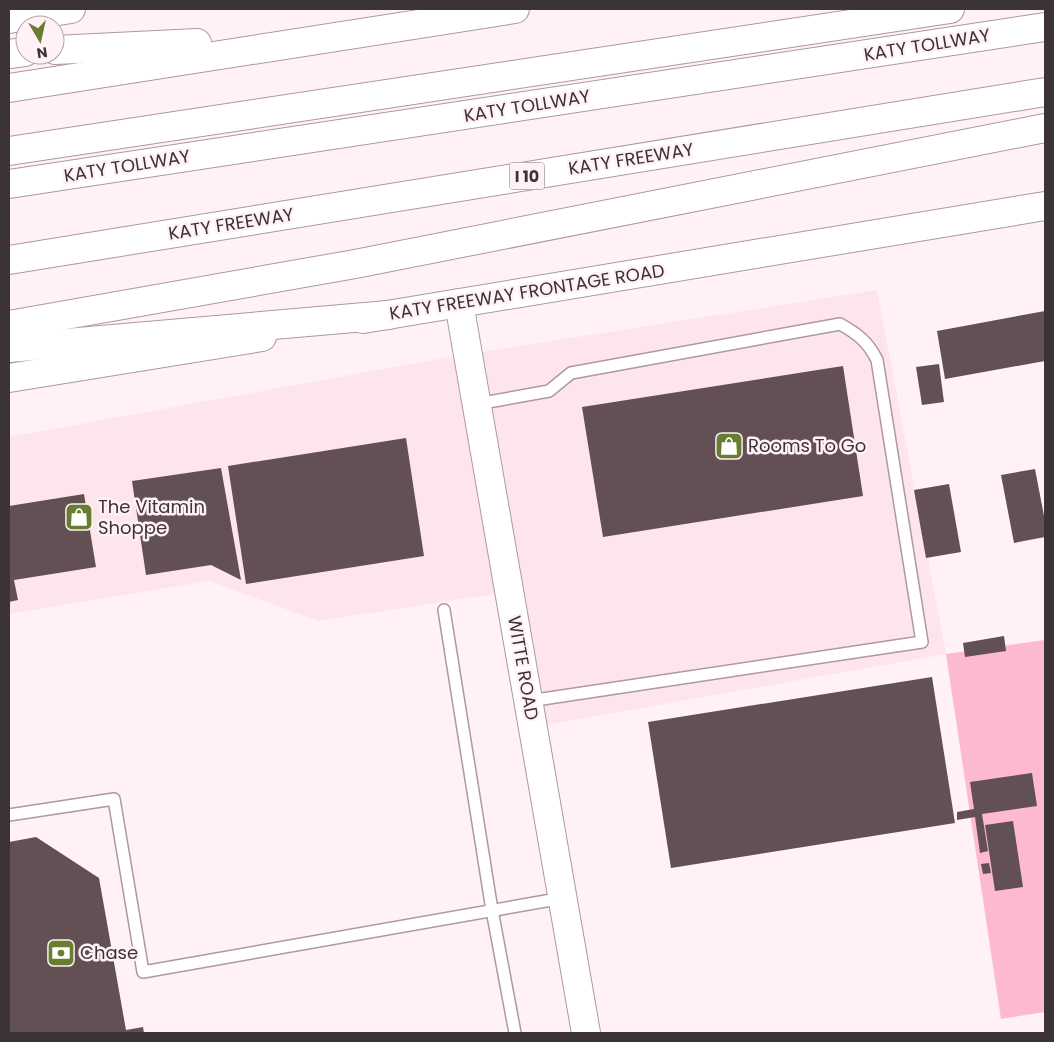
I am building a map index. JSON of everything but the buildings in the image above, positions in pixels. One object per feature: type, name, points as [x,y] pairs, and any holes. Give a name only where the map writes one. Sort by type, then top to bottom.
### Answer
[{"type":"main road","points":[[9,19],[70,9]]},
{"type":"main road","points":[[9,88],[515,9]]},
{"type":"main road","name":"KATY TOLLWAY","points":[[9,151],[950,9]]},
{"type":"main road","name":"KATY TOLLWAY","points":[[9,184],[1045,27]]},
{"type":"main road","points":[[65,50],[338,36]]},
{"type":"main road","name":"KATY FREEWAY","points":[[9,260],[1045,92]]},
{"type":"main road","points":[[9,325],[355,264],[1045,128]]},
{"type":"main road","points":[[9,194],[102,170]]},
{"type":"main road","name":"KATY FREEWAY FRONTAGE ROAD","points":[[9,378],[94,366],[459,303],[1045,206]]},
{"type":"main road","name":"WITTE ROAD","points":[[459,303],[586,1033]]},
{"type":"main road","points":[[9,348],[388,315]]},
{"type":"lane","points":[[477,404],[549,391],[571,373],[840,324],[859,335],[870,345],[877,360],[922,642],[529,701]]},
{"type":"lane","points":[[444,610],[492,910],[515,1033]]},
{"type":"lane","points":[[9,815],[114,799],[143,972],[563,898]]},
{"type":"shaded area","points":[[877,290],[946,654],[529,728],[506,592],[318,621],[210,581],[9,614],[9,437],[449,357]]},
{"type":"shaded area","points":[[1045,640],[1045,1012],[1001,1019],[946,654]]},
{"type":"place","name":"Rooms To Go","points":[[729,446]]},
{"type":"place","name":"The Vitamin Shoppe","points":[[79,517]]},
{"type":"place","name":"Chase","points":[[61,953]]}]
